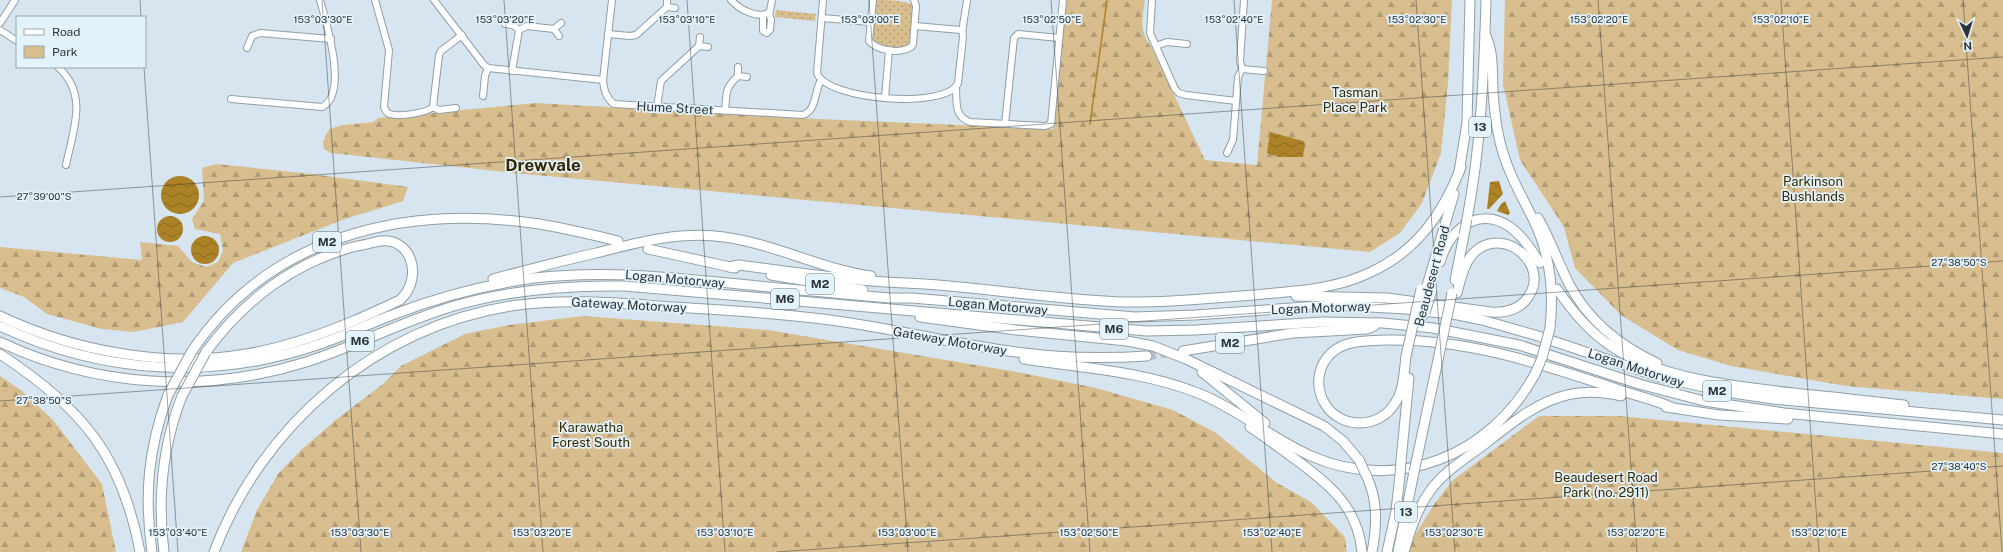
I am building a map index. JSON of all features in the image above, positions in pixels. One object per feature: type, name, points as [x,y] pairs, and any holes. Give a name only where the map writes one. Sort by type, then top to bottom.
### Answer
[{"type":"highway","name":"Beaudesert Road","points":[[1387,552],[1393,528],[1400,475],[1409,357],[1461,167],[1467,123],[1470,0]]},
{"type":"highway","name":"Beaudesert Road","points":[[1398,552],[1444,329],[1455,293],[1467,219],[1479,138],[1486,0]]},
{"type":"highway","points":[[971,345],[980,351],[993,354],[1148,377],[1199,393],[1236,412],[1283,441],[1317,458],[1349,468],[1389,470],[1423,465],[1456,453],[1489,432],[1515,406],[1535,374],[1542,358],[1550,328],[1552,293],[1548,264],[1535,222],[1509,170],[1500,143],[1493,99],[1491,46],[1485,34]]},
{"type":"highway","points":[[729,267],[739,265],[873,281],[935,285],[1123,302],[1194,300],[1330,286],[1367,275],[1385,265],[1410,246],[1427,229],[1448,197],[1461,167]]},
{"type":"highway","points":[[1521,196],[1531,206],[1540,221],[1575,294],[1600,325],[1620,342],[1640,355],[1662,365],[1685,372],[1690,377]]},
{"type":"highway","name":"M2","points":[[152,552],[147,507],[148,482],[153,444],[168,395],[192,351],[223,311],[262,277],[313,248],[363,232],[423,221],[486,219],[551,226],[618,241]]},
{"type":"highway","points":[[1540,263],[1521,236],[1509,226],[1490,220],[1476,221],[1460,228],[1447,242],[1427,287],[1409,357],[1402,387],[1396,402],[1382,417],[1362,424],[1348,421],[1334,414],[1325,405],[1319,388],[1319,375],[1325,360],[1335,349],[1356,341],[1400,340],[1458,345],[1497,352],[1536,362],[1671,407]]},
{"type":"highway","points":[[478,288],[484,282],[632,243],[658,238],[691,235],[724,237],[748,241],[850,271],[935,285]]},
{"type":"highway","points":[[0,316],[58,338],[119,352],[181,358],[244,354],[306,339],[400,300],[406,295],[414,276],[411,261],[400,246],[387,241],[349,248],[313,262],[283,279],[256,298],[232,320],[206,352],[182,396],[169,433],[162,472],[160,514],[164,552]]},
{"type":"highway","points":[[1267,293],[1275,297],[1387,298],[1499,312],[1515,308],[1527,298],[1532,289],[1533,279],[1531,266],[1523,253],[1515,247],[1500,243],[1485,246],[1474,252],[1468,261],[1455,293]]},
{"type":"highway","name":"M2","points":[[648,249],[729,267],[815,283],[896,294],[912,298]]},
{"type":"highway","name":"Logan Motorway","points":[[0,326],[40,343],[118,364],[170,369],[213,368],[245,364],[292,353],[330,341],[413,307],[478,288],[550,277],[616,274],[890,298],[912,298],[1135,316],[1195,315],[1333,305],[1406,309],[1458,315],[1512,328],[1640,371],[1711,389],[1773,399],[2003,420]]},
{"type":"highway","name":"Logan Motorway","points":[[0,342],[52,363],[100,375],[145,381],[196,382],[227,380],[281,369],[319,358],[405,322],[442,310],[501,295],[572,287],[624,286],[1147,331],[1204,330],[1322,322],[1383,323],[1468,334],[1519,345],[1639,384],[1704,402],[1755,410],[2003,434]]},
{"type":"highway","points":[[1557,289],[1584,323],[1610,346],[1638,361],[1690,377],[1753,389],[1946,410],[1962,416]]},
{"type":"highway","name":"Gateway Motorway","points":[[214,552],[229,516],[252,476],[277,442],[307,409],[353,371],[390,348],[418,334],[464,317],[509,306],[536,303],[586,301],[808,317],[1016,352],[1068,357],[1147,356]]},
{"type":"highway","points":[[846,305],[863,311],[1016,330],[1127,341],[1153,346],[1184,355],[1324,426],[1343,441],[1359,460],[1372,488],[1376,511],[1376,527],[1372,552]]},
{"type":"highway","name":"M2","points":[[1184,355],[1293,333],[1367,329],[1383,323]]},
{"type":"highway","points":[[0,354],[56,394],[79,417],[94,435],[106,453],[122,486],[131,512],[140,552]]},
{"type":"highway","points":[[1184,355],[1188,364],[1214,380],[1248,410],[1278,433],[1283,441]]},
{"type":"highway","points":[[1404,552],[1418,512],[1436,484],[1493,437],[1542,403],[1562,395],[1595,392],[1671,407],[1719,415],[1749,418],[1787,419],[1808,415]]},
{"type":"highway","points":[[1199,393],[1205,401],[1256,431],[1329,484],[1352,514],[1360,538],[1362,552]]},
{"type":"street","points":[[0,23],[15,0]]},
{"type":"street","points":[[232,99],[322,107],[327,104],[331,98],[335,66],[331,39],[320,0]]},
{"type":"street","points":[[375,0],[389,50],[384,107],[386,112],[392,115],[426,112],[433,107],[439,55],[441,51],[462,35]]},
{"type":"street","points":[[434,0],[488,68],[604,80]]},
{"type":"street","name":"Hume Street","points":[[612,0],[604,80],[605,92],[608,99],[614,104],[803,115],[807,114],[813,106],[816,90],[821,80]]},
{"type":"street","points":[[608,34],[630,36],[636,35],[667,7],[667,0]]},
{"type":"street","points":[[731,0],[741,9],[766,14],[772,0]]},
{"type":"street","points":[[823,0],[817,73],[821,80],[849,92],[885,98],[933,97],[952,92],[956,89]]},
{"type":"street","points":[[873,0],[869,41],[877,47],[890,50],[902,50],[911,47],[915,26],[916,6],[914,0]]},
{"type":"street","points":[[967,0],[965,22],[961,30],[963,37],[958,84],[956,89],[957,110],[963,120],[970,122],[1045,126],[1051,124],[1063,0]]},
{"type":"street","points":[[1152,0],[1150,33],[1175,89],[1179,93],[1236,101]]},
{"type":"street","points":[[1227,153],[1233,140],[1238,77],[1242,69],[1240,61],[1244,0]]},
{"type":"street","points":[[667,7],[675,8]]},
{"type":"street","points":[[822,18],[870,22]]},
{"type":"street","points":[[554,29],[561,23]]},
{"type":"street","points":[[506,24],[513,25],[518,30]]},
{"type":"street","points":[[518,30],[527,26],[554,29],[560,36]]},
{"type":"street","points":[[915,26],[961,30]]},
{"type":"street","points":[[0,30],[16,40]]},
{"type":"street","points":[[512,71],[518,30]]},
{"type":"street","points":[[247,48],[252,36],[260,33],[331,39]]},
{"type":"street","points":[[1005,124],[1014,38],[1018,34],[1059,38]]},
{"type":"street","points":[[657,107],[661,81],[699,46],[700,37]]},
{"type":"street","points":[[1156,46],[1167,42],[1187,44]]},
{"type":"street","points":[[699,46],[708,47]]},
{"type":"street","points":[[885,98],[890,50]]},
{"type":"street","points":[[738,67],[738,76]]},
{"type":"street","points":[[59,68],[70,78],[78,103],[66,165]]},
{"type":"street","points":[[483,96],[485,76],[488,68]]},
{"type":"street","points":[[1242,69],[1264,71]]},
{"type":"street","points":[[725,111],[728,84],[738,76],[747,77]]},
{"type":"street","points":[[433,107],[439,110],[456,108]]},
{"type":"green space","points":[[877,0],[903,2],[914,7],[911,43],[907,47],[885,47],[873,41],[875,3]]},
{"type":"green space","name":"Tasman Place Park","points":[[1066,0],[1145,0],[1142,19],[1143,31],[1205,160],[1257,165],[1272,0],[1452,0],[1448,83],[1441,153],[1422,203],[1400,233],[1370,252],[514,173],[331,153],[324,149],[323,142],[329,129],[343,125],[374,122],[378,118],[536,103],[818,119],[1054,129]]},
{"type":"green space","name":"Parkinson Bushlands","points":[[1505,0],[2003,0],[2003,399],[1846,386],[1731,366],[1678,350],[1621,315],[1575,268],[1564,227],[1520,160],[1503,84]]},
{"type":"green space","points":[[776,10],[816,14],[815,21],[775,17]]},
{"type":"green space","points":[[217,164],[312,174],[408,187],[403,201],[342,220],[233,263],[183,322],[134,332],[102,329],[47,314],[24,297],[0,288],[0,247],[142,260],[140,242],[178,246],[192,262],[206,267],[218,262],[223,251],[220,234],[195,229],[192,219],[204,201],[202,168]]},
{"type":"green space","name":"Karawatha Forest South","points":[[583,316],[768,330],[1017,372],[1096,388],[1173,410],[1216,433],[1277,483],[1311,502],[1345,537],[1347,552],[241,552],[257,510],[278,474],[302,449],[337,419],[383,384],[401,366],[465,334],[509,325]]},
{"type":"green space","points":[[0,376],[22,391],[53,420],[102,484],[116,552],[0,552]]},
{"type":"green space","name":"Beaudesert Road Park (no. 2911)","points":[[1539,416],[1619,416],[2003,453],[2003,552],[1407,552],[1410,543],[1435,503],[1453,480]]},
{"type":"water","points":[[1270,132],[1303,141],[1305,143],[1303,157],[1279,157],[1267,153]]},
{"type":"water","points":[[176,176],[184,176],[191,179],[196,184],[199,195],[196,206],[191,211],[184,214],[176,214],[169,211],[164,206],[161,199],[161,191],[164,184],[169,179]]},
{"type":"water","points":[[1499,181],[1503,194],[1489,209],[1487,209],[1490,182]]},
{"type":"water","points":[[1505,201],[1510,213],[1508,215],[1497,211],[1501,204]]},
{"type":"water","points":[[170,216],[179,220],[183,229],[179,238],[170,242],[161,238],[157,229],[161,220]]},
{"type":"water","points":[[205,236],[215,240],[219,250],[215,260],[205,264],[195,260],[191,250],[195,240]]},
{"type":"waterway","points":[[1090,124],[1107,0]]},
{"type":"tunnel","points":[[1147,356],[1172,352]]},
{"type":"district","name":"Drewvale","points":[[543,165]]}]
